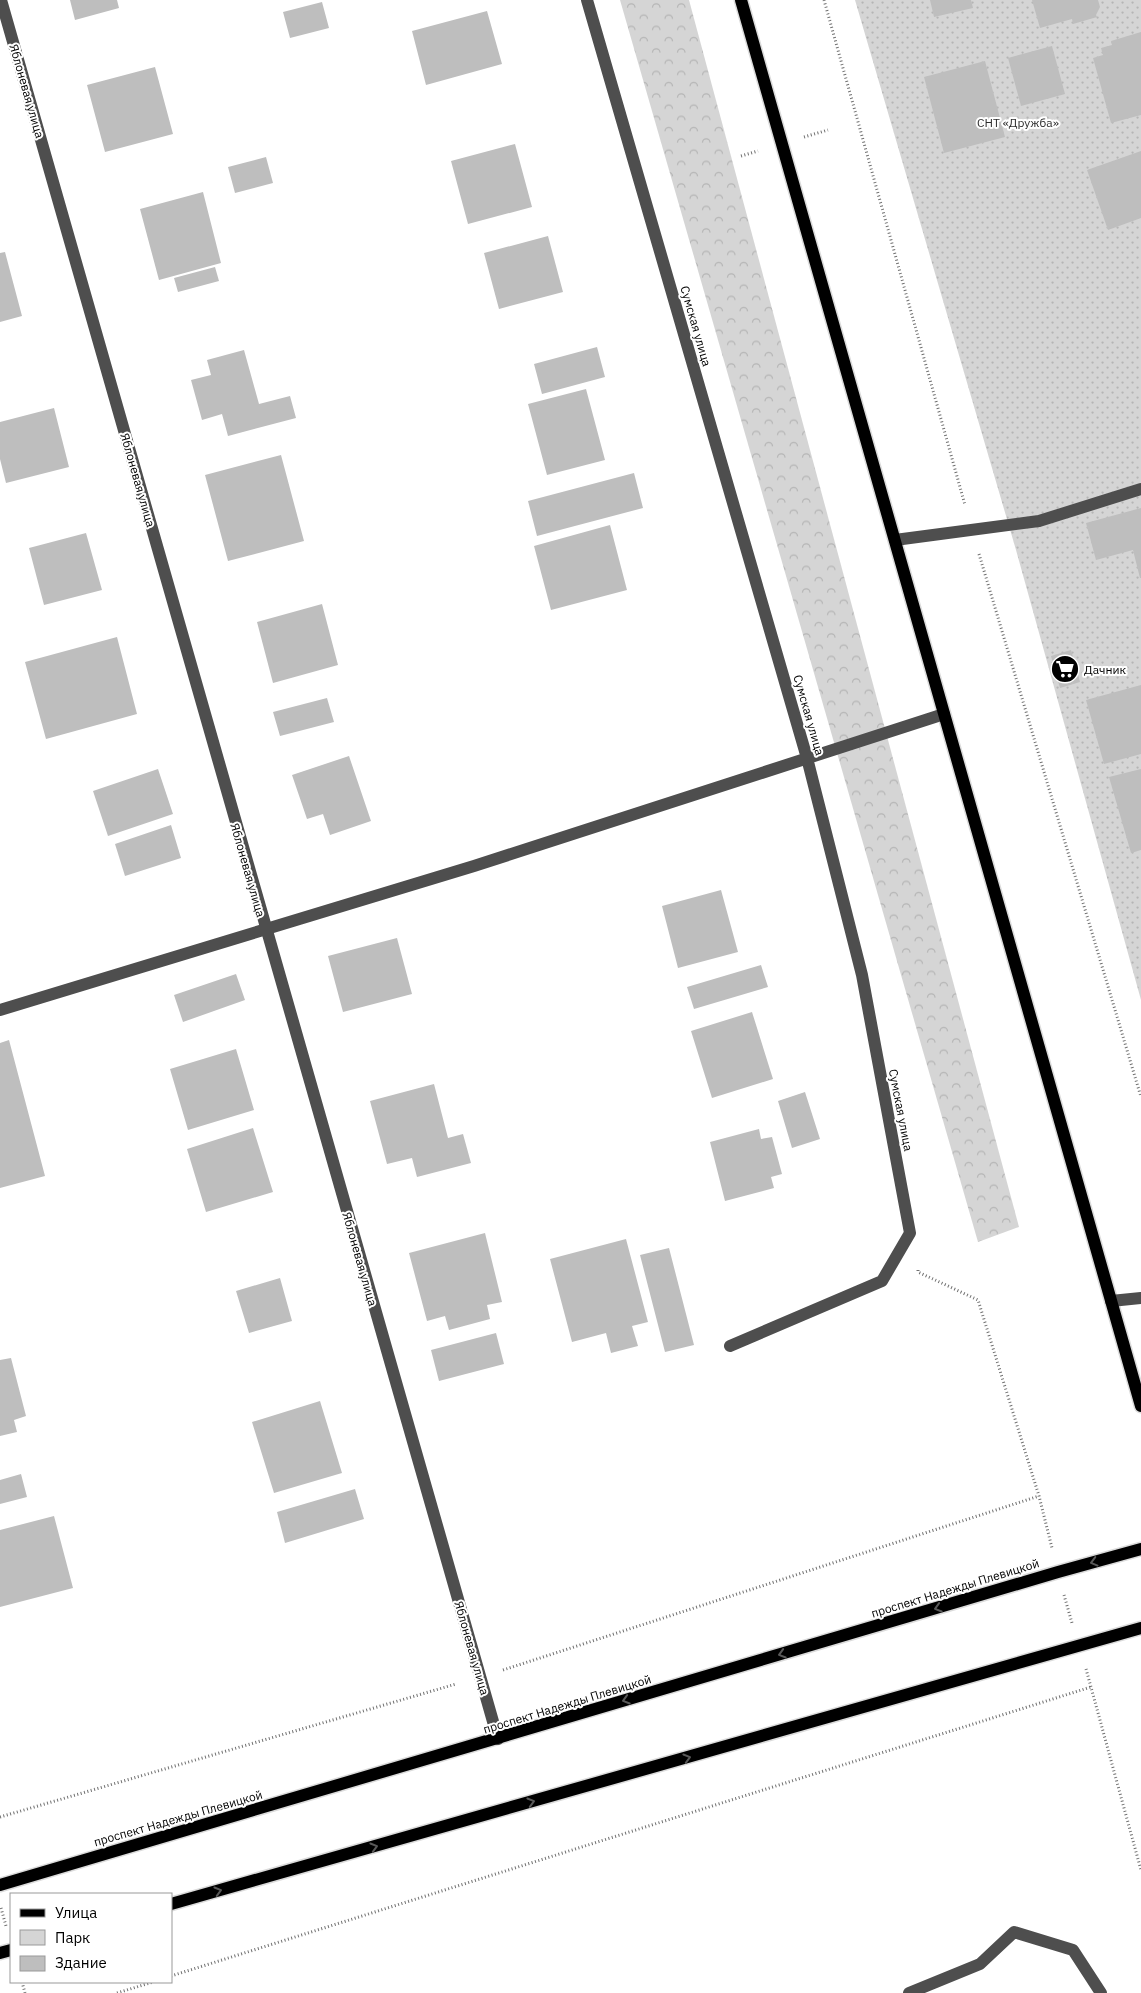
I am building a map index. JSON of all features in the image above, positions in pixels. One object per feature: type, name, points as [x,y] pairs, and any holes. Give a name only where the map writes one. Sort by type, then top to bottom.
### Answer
[{"type":"main road","points":[[741,0],[1141,1406]]},
{"type":"main road","name":"проспект Надежды Плевицкой","points":[[0,1885],[1141,1549]]},
{"type":"main road","points":[[172,1904],[1141,1628]]},
{"type":"street","name":"Яблоневая улица","points":[[1,0],[498,1739]]},
{"type":"street","name":"Сумская улица","points":[[587,0],[807,758],[862,975],[910,1233]]},
{"type":"street","points":[[895,540],[1040,521],[1141,489]]},
{"type":"street","points":[[0,1010],[474,866],[944,714]]},
{"type":"street","points":[[730,1346],[882,1281],[910,1233]]},
{"type":"street","points":[[1111,1301],[1141,1298]]},
{"type":"street","points":[[910,1993],[980,1964],[1014,1932],[1073,1950],[1101,1993]]},
{"type":"path","points":[[0,1817],[480,1677],[1039,1496],[978,1300],[918,1272],[910,1233]]},
{"type":"path","points":[[172,1976],[1091,1687],[1141,1870]]},
{"type":"path","points":[[117,1993],[150,1983]]},
{"type":"green space","points":[[620,0],[689,0],[1019,1227],[978,1242]]},
{"type":"green space","name":"СНТ «Дружба»","points":[[855,0],[1141,0],[1141,1000],[1016,550]]},
{"type":"building","points":[[70,0],[117,0],[119,8],[75,20]]},
{"type":"building","points":[[930,0],[971,0],[973,8],[934,17]]},
{"type":"building","points":[[1032,0],[1098,0],[1100,7],[1096,15],[1097,17],[1073,24],[1072,19],[1040,28]]},
{"type":"building","points":[[322,2],[329,28],[290,38],[283,12]]},
{"type":"building","points":[[487,11],[502,64],[426,85],[412,31]]},
{"type":"building","points":[[1141,32],[1141,115],[1111,123],[1093,58],[1103,55],[1101,48],[1112,45],[1111,41]]},
{"type":"building","points":[[1052,46],[1065,94],[1021,106],[1008,58]]},
{"type":"building","points":[[985,61],[1005,137],[944,153],[924,77]]},
{"type":"building","points":[[155,67],[173,134],[105,152],[87,85]]},
{"type":"building","points":[[515,144],[532,207],[468,224],[451,161]]},
{"type":"building","points":[[1141,151],[1141,218],[1108,230],[1087,170]]},
{"type":"building","points":[[266,157],[273,183],[235,193],[228,167]]},
{"type":"building","points":[[203,192],[221,263],[159,280],[140,209]]},
{"type":"building","points":[[548,236],[563,292],[499,309],[484,253]]},
{"type":"building","points":[[5,252],[22,316],[0,322],[0,253]]},
{"type":"building","points":[[215,267],[219,281],[178,292],[174,278]]},
{"type":"building","points":[[597,347],[605,377],[542,394],[534,364]]},
{"type":"building","points":[[244,350],[259,404],[290,396],[296,418],[228,436],[222,414],[202,420],[191,380],[211,375],[207,360]]},
{"type":"building","points":[[586,389],[605,460],[547,475],[528,404]]},
{"type":"building","points":[[54,408],[69,467],[6,483],[0,459],[0,422]]},
{"type":"building","points":[[281,455],[304,541],[228,561],[205,475]]},
{"type":"building","points":[[634,473],[643,508],[537,536],[528,501]]},
{"type":"building","points":[[1141,508],[1140,578],[1133,550],[1096,560],[1086,523]]},
{"type":"building","points":[[610,525],[627,590],[551,610],[534,546]]},
{"type":"building","points":[[86,533],[102,590],[44,605],[29,548]]},
{"type":"building","points":[[322,604],[338,665],[273,683],[257,622]]},
{"type":"building","points":[[117,637],[137,714],[46,739],[25,662]]},
{"type":"building","points":[[1071,650],[1080,682],[1060,688],[1051,656]]},
{"type":"building","points":[[1141,685],[1141,754],[1104,764],[1086,700]]},
{"type":"building","points":[[327,698],[334,722],[280,736],[273,712]]},
{"type":"building","points":[[349,756],[371,821],[330,835],[323,814],[307,819],[292,775]]},
{"type":"building","points":[[158,769],[173,814],[108,836],[93,791]]},
{"type":"building","points":[[1141,769],[1141,850],[1131,853],[1109,777]]},
{"type":"building","points":[[171,825],[181,858],[125,876],[115,844]]},
{"type":"building","points":[[721,890],[738,952],[678,968],[662,906]]},
{"type":"building","points":[[397,938],[412,994],[343,1012],[328,956]]},
{"type":"building","points":[[761,965],[768,987],[694,1009],[687,987]]},
{"type":"building","points":[[236,974],[245,1000],[183,1022],[174,995]]},
{"type":"building","points":[[752,1012],[773,1079],[712,1098],[691,1031]]},
{"type":"building","points":[[9,1040],[45,1176],[0,1188],[0,1043]]},
{"type":"building","points":[[236,1049],[254,1110],[188,1130],[170,1069]]},
{"type":"building","points":[[434,1084],[448,1138],[463,1134],[471,1163],[417,1177],[412,1158],[387,1164],[370,1101]]},
{"type":"building","points":[[805,1092],[820,1139],[792,1148],[778,1101]]},
{"type":"building","points":[[253,1128],[273,1192],[206,1212],[187,1149]]},
{"type":"building","points":[[759,1129],[761,1139],[772,1137],[782,1174],[771,1177],[774,1188],[725,1201],[710,1142]]},
{"type":"building","points":[[485,1233],[502,1302],[487,1305],[490,1319],[449,1330],[445,1316],[427,1321],[409,1253]]},
{"type":"building","points":[[626,1239],[648,1322],[632,1326],[638,1346],[611,1353],[606,1333],[572,1342],[550,1259]]},
{"type":"building","points":[[669,1248],[694,1345],[665,1352],[640,1255]]},
{"type":"building","points":[[280,1278],[292,1321],[249,1333],[236,1291]]},
{"type":"building","points":[[496,1333],[504,1364],[439,1381],[431,1350]]},
{"type":"building","points":[[11,1358],[26,1416],[14,1420],[17,1432],[0,1436],[0,1360]]},
{"type":"building","points":[[320,1401],[342,1473],[274,1493],[252,1422]]},
{"type":"building","points":[[21,1474],[27,1497],[0,1504],[0,1480]]},
{"type":"building","points":[[355,1489],[364,1519],[285,1543],[277,1512]]},
{"type":"building","points":[[54,1516],[73,1588],[0,1607],[0,1530]]},
{"type":"place","name":"Дачник","points":[[1065,669]]}]
